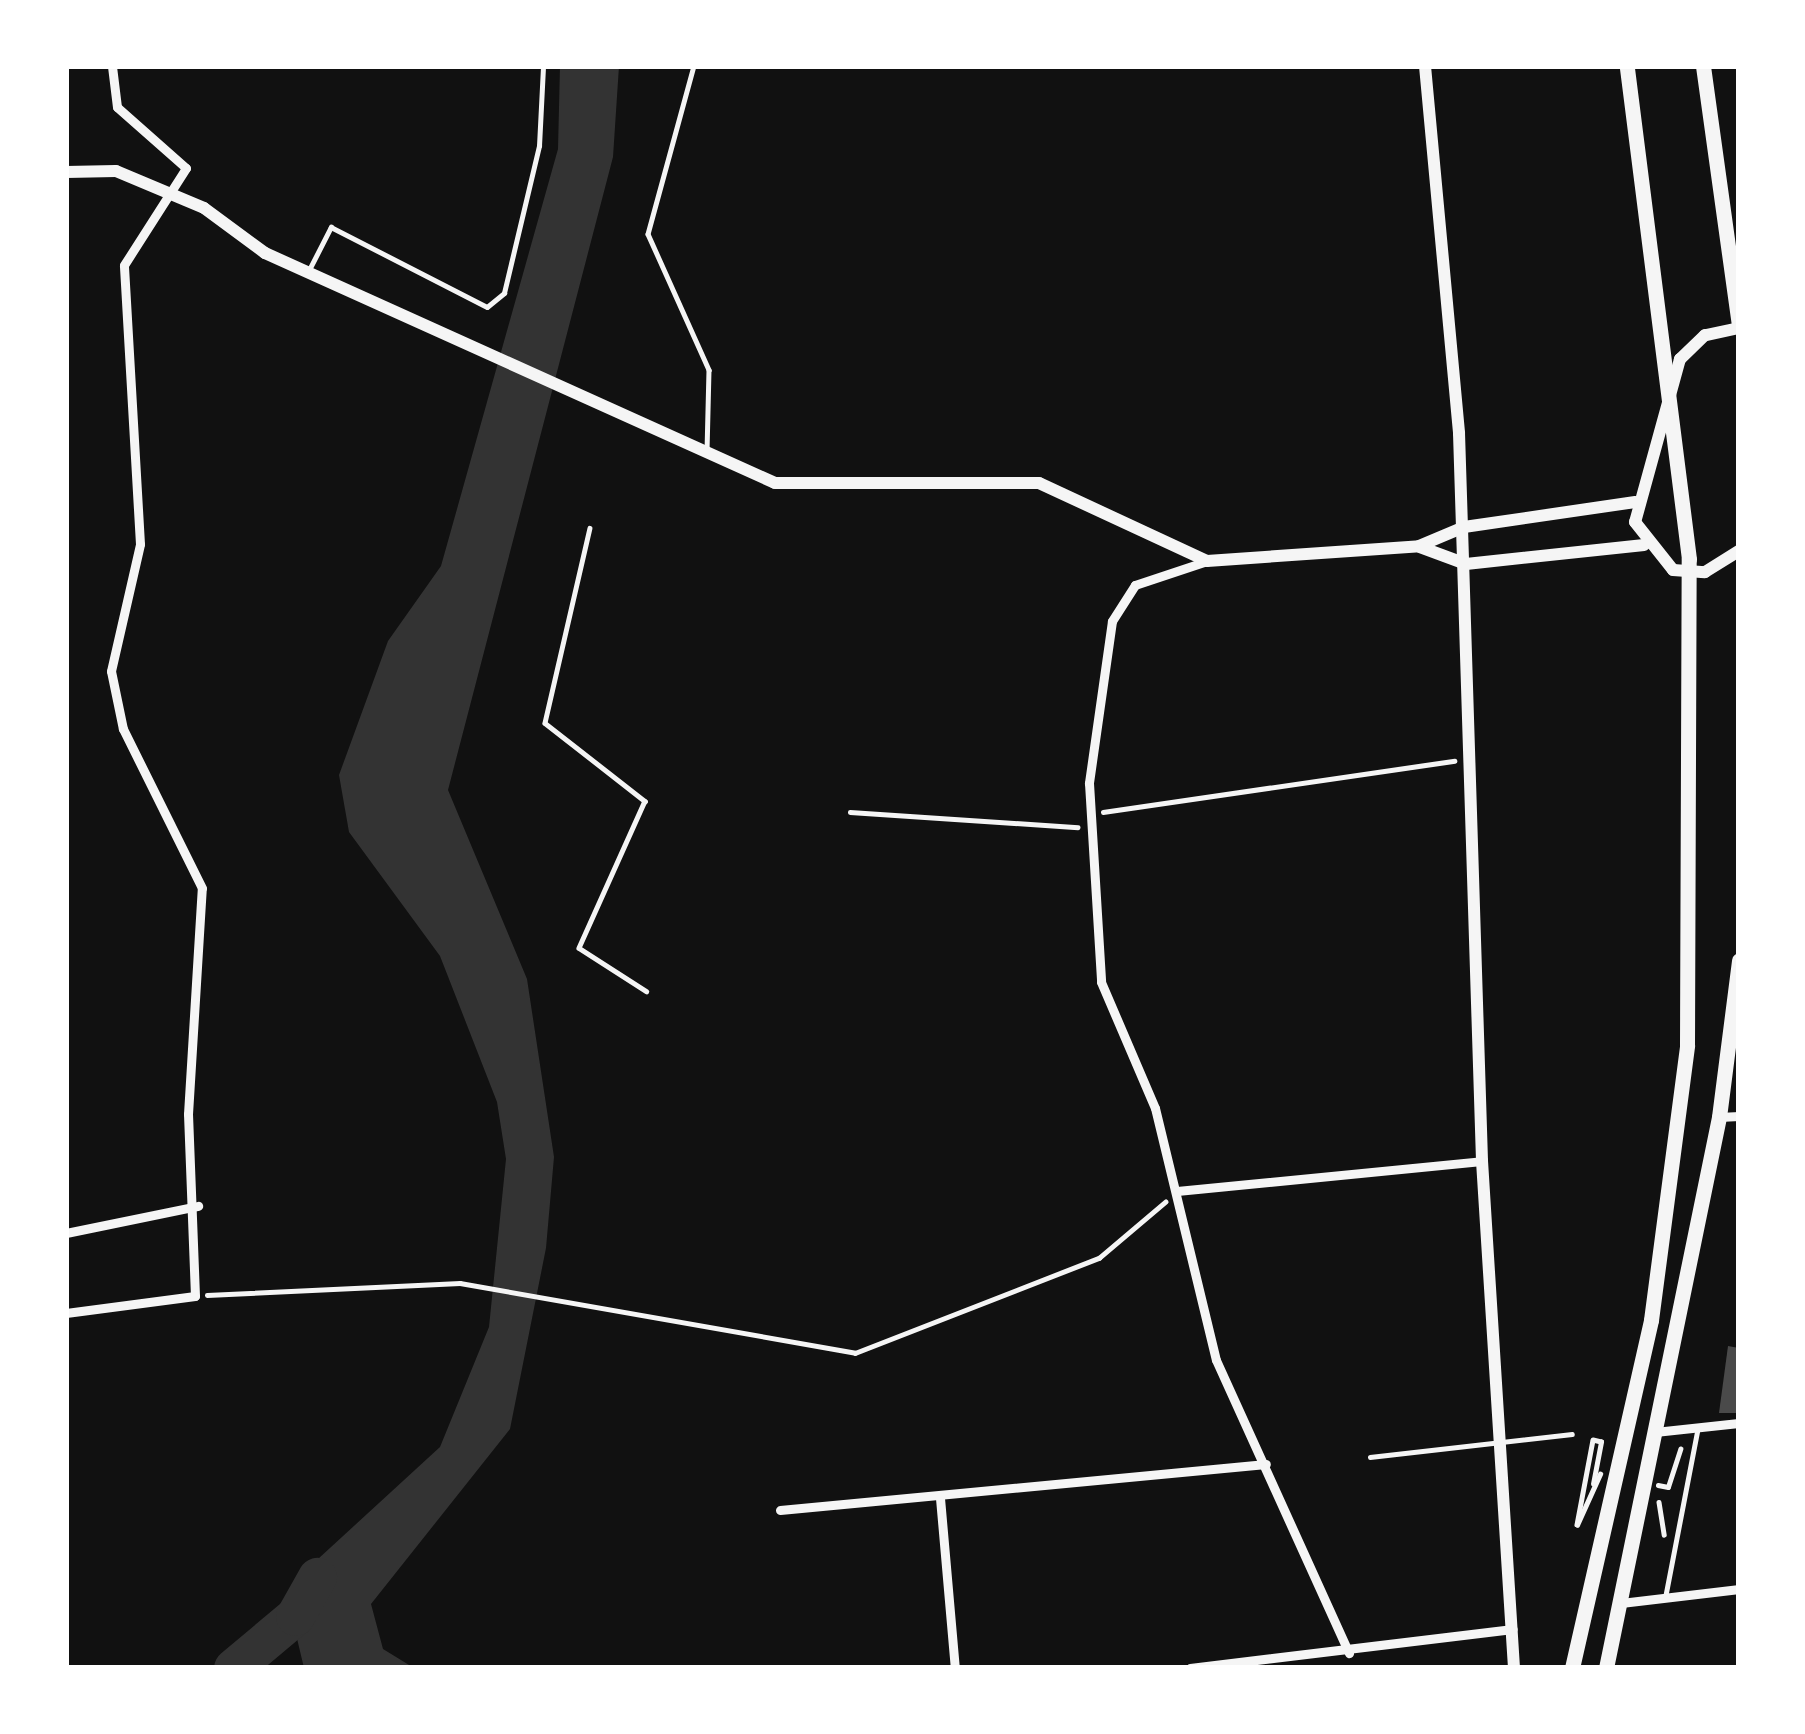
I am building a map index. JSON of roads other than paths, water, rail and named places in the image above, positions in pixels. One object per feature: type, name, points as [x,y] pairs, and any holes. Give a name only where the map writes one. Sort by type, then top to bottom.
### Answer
[{"type":"highway","points":[[1573,1668],[1682,1120],[1690,573],[1670,378],[1627,66]]},
{"type":"highway","points":[[1703,66],[1739,327]]},
{"type":"highway","points":[[1606,1668],[1719,1117],[1739,960]]},
{"type":"main road","points":[[1425,66],[1464,527],[1482,1161],[1495,1442],[1514,1668]]},
{"type":"main road","points":[[66,172],[116,170],[175,196],[308,272],[583,394],[707,457],[776,483],[1040,483],[1207,561],[1419,546],[1464,527],[1635,502]]},
{"type":"main road","points":[[1644,545],[1635,502],[1670,378],[1691,344],[1739,327]]},
{"type":"main road","points":[[1419,546],[1466,565],[1644,545],[1690,573],[1739,551]]},
{"type":"street","points":[[66,1313],[195,1296],[198,1206],[188,1114],[202,889],[123,729],[111,670],[140,544],[124,265],[175,196],[180,153],[117,107],[112,66]]},
{"type":"street","points":[[1207,561],[1136,585],[1112,621],[1089,783],[1095,813],[1101,982],[1177,1191],[1216,1360],[1349,1653]]},
{"type":"street","points":[[1719,1117],[1739,1116]]},
{"type":"street","points":[[1177,1191],[1482,1161]]},
{"type":"street","points":[[66,1233],[198,1206]]},
{"type":"street","points":[[1654,1432],[1739,1423]]},
{"type":"street","points":[[779,1510],[1266,1464]]},
{"type":"street","points":[[940,1498],[955,1668]]},
{"type":"street","points":[[1621,1603],[1739,1589]]},
{"type":"street","points":[[1190,1668],[1349,1653],[1513,1629]]},
{"type":"lane","points":[[308,272],[331,227],[487,307],[504,293],[539,146],[543,66]]},
{"type":"lane","points":[[694,66],[648,234],[709,370],[707,457]]},
{"type":"lane","points":[[1665,1598],[1698,1427]]},
{"type":"lane","points":[[1370,1457],[1572,1434]]},
{"type":"waterway","points":[[233,1668],[295,1616],[317,1577]]}]
